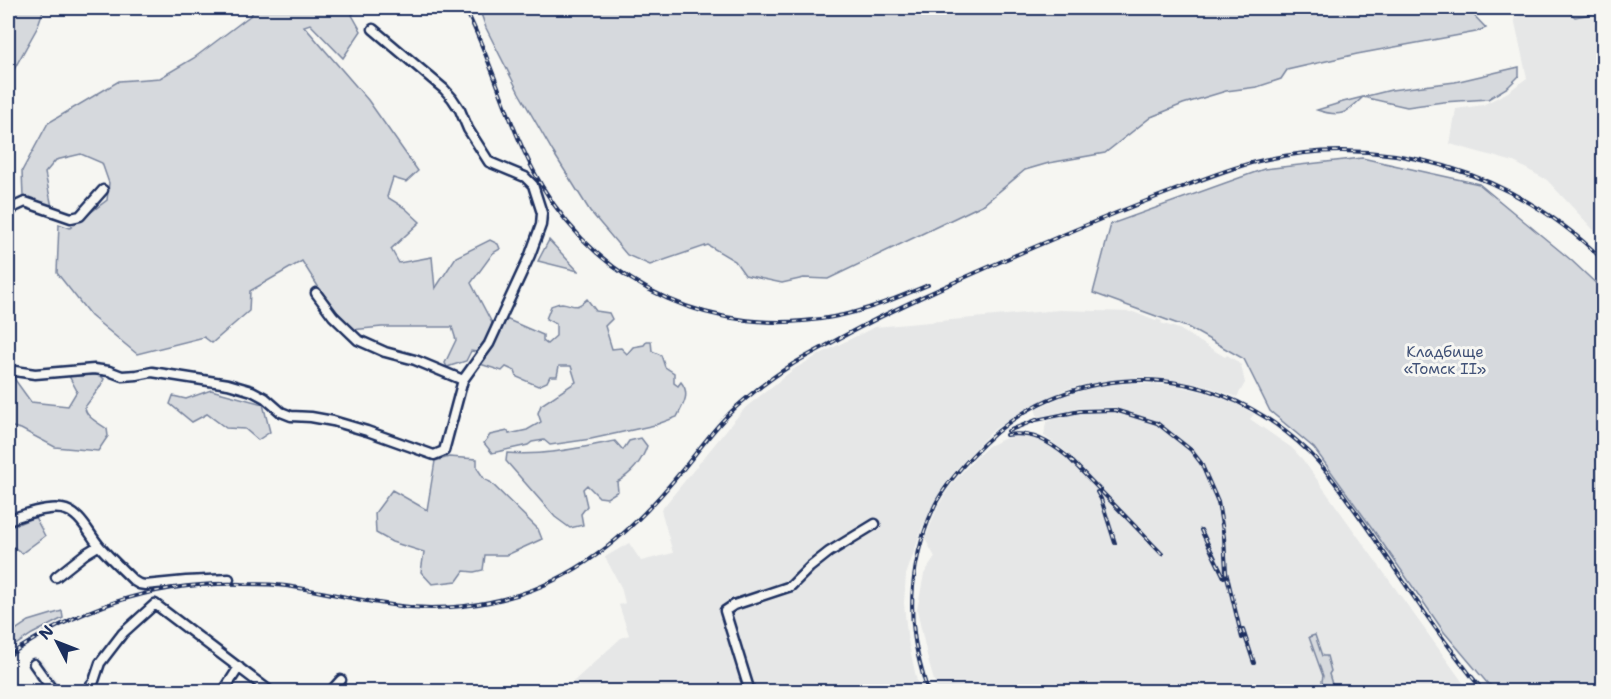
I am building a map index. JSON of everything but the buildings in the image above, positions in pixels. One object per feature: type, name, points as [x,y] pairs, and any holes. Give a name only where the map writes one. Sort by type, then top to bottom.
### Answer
[{"type":"street","points":[[8,370],[35,374],[101,370],[122,376],[152,372],[228,384],[252,391],[281,412],[291,416],[333,421],[434,455],[444,451],[463,380],[489,344],[530,255],[541,225],[542,213],[533,185],[525,177],[489,162],[452,98],[373,29]]},
{"type":"street","points":[[8,215],[15,207],[25,202],[76,218],[103,190]]},
{"type":"street","points":[[316,293],[333,316],[358,340],[463,380]]},
{"type":"street","points":[[8,520],[35,512],[62,509],[73,513],[98,546],[139,584],[229,579]]},
{"type":"street","points":[[750,692],[725,611],[734,605],[791,586],[829,552],[875,524]]},
{"type":"street","points":[[56,577],[98,546]]},
{"type":"street","points":[[85,692],[94,681],[100,663],[123,633],[155,604],[271,692]]},
{"type":"street","points":[[34,664],[54,692]]},
{"type":"street","points":[[223,692],[239,667]]},
{"type":"street","points":[[330,692],[341,680]]},
{"type":"shaded area","points":[[1543,9],[1591,17],[1603,12],[1603,240],[1547,180],[1514,162],[1450,144],[1456,109],[1483,105],[1508,92],[1527,78],[1514,18]]},
{"type":"shaded area","points":[[1059,310],[1133,312],[1156,321],[1157,319],[1238,362],[1241,365],[1245,383],[1237,397],[1203,385],[1151,377],[1081,385],[1064,390],[1031,406],[995,429],[984,439],[944,485],[923,526],[906,575],[904,603],[907,635],[919,691],[754,691],[729,616],[736,608],[796,588],[793,579],[783,585],[721,607],[747,691],[562,692],[621,638],[629,635],[619,605],[625,603],[621,587],[605,557],[629,543],[641,561],[673,553],[661,510],[746,407],[794,369],[875,327]]},
{"type":"shaded area","points":[[1132,383],[1172,385],[1201,391],[1233,402],[1254,414],[1250,419],[1292,448],[1303,460],[1469,691],[937,691],[917,610],[924,574],[935,557],[925,539],[938,506],[949,488],[988,446],[1006,438],[1026,436],[1037,439],[1066,458],[1069,454],[1044,436],[1046,422],[1056,418],[1079,413],[1114,413],[1155,425],[1158,421],[1114,407],[1080,408],[1038,417],[1035,409],[1066,395],[1098,386]]},
{"type":"shaded area","points":[[41,659],[64,691],[51,691],[32,665]]},
{"type":"green space","points":[[8,8],[44,8],[37,28],[8,80]]},
{"type":"green space","points":[[255,8],[360,8],[352,15],[361,31],[343,58],[310,24],[304,26],[368,100],[418,171],[406,182],[393,178],[387,197],[405,208],[420,222],[391,249],[399,263],[432,257],[435,289],[456,257],[490,240],[498,244],[500,249],[493,253],[471,283],[492,323],[487,343],[477,352],[471,351],[466,361],[447,367],[445,363],[456,340],[452,327],[382,327],[351,330],[302,261],[250,291],[249,311],[212,343],[204,337],[137,354],[91,316],[57,273],[59,224],[70,228],[107,200],[109,183],[102,163],[81,154],[56,160],[45,173],[52,207],[23,197],[22,171],[48,123],[119,81],[160,78],[194,58],[251,15]]},
{"type":"green space","points":[[479,8],[1467,8],[1486,28],[1476,32],[1357,54],[1287,70],[1281,79],[1257,87],[1226,91],[1183,104],[1151,117],[1105,153],[1049,163],[1025,170],[984,204],[828,279],[804,278],[782,283],[745,275],[735,261],[708,245],[650,265],[627,255],[590,211],[553,152],[519,93],[486,28]]},
{"type":"green space","points":[[1564,8],[1603,8],[1603,10],[1575,17]]},
{"type":"green space","points":[[1519,67],[1519,76],[1508,87],[1488,99],[1407,107],[1363,97],[1391,90],[1455,82]]},
{"type":"green space","points":[[1363,97],[1343,113],[1332,114],[1317,110],[1343,102]]},
{"type":"green space","name":"Кладбище «Томск II»","points":[[1362,158],[1479,184],[1571,260],[1603,290],[1603,691],[1502,691],[1488,684],[1444,632],[1314,448],[1270,411],[1244,359],[1189,328],[1093,293],[1111,224],[1264,169]]},
{"type":"green space","points":[[549,240],[578,271],[538,261]]},
{"type":"green space","points":[[587,299],[596,311],[609,313],[612,319],[605,326],[612,349],[621,348],[627,354],[633,347],[651,341],[652,351],[661,355],[665,367],[674,373],[674,383],[678,386],[681,382],[684,386],[685,400],[677,417],[655,425],[591,439],[550,445],[544,440],[492,453],[484,443],[490,435],[527,430],[541,422],[538,413],[541,405],[576,382],[571,366],[559,366],[557,376],[550,376],[547,382],[538,386],[517,377],[515,371],[506,367],[502,371],[480,364],[506,319],[543,335],[543,341],[547,344],[556,336],[556,324],[546,319],[551,306],[562,303],[577,306]]},
{"type":"green space","points":[[100,375],[104,379],[85,407],[90,417],[107,429],[108,436],[98,451],[55,447],[21,429],[8,426],[8,377],[13,377],[31,402],[68,406],[77,391],[69,376]]},
{"type":"green space","points":[[211,390],[263,404],[270,432],[258,440],[245,429],[226,428],[207,414],[192,422],[170,404],[173,396],[186,399]]},
{"type":"green space","points":[[641,438],[647,446],[645,452],[635,467],[617,482],[618,491],[607,498],[599,497],[587,485],[583,489],[587,506],[581,514],[583,525],[570,528],[555,517],[506,461],[507,453],[521,454],[575,449],[615,441],[623,450],[629,441]]},
{"type":"green space","points":[[449,457],[477,459],[477,468],[485,480],[490,482],[538,529],[542,539],[507,555],[485,555],[483,570],[464,571],[457,581],[432,584],[421,572],[424,552],[392,542],[376,533],[375,513],[392,490],[427,510],[435,461]]},
{"type":"green space","points":[[35,517],[45,536],[22,553],[8,543],[8,528]]},
{"type":"green space","points":[[62,611],[63,618],[8,650],[8,635],[29,621]]},
{"type":"green space","points":[[1315,635],[1322,656],[1327,656],[1334,691],[1324,691],[1323,676],[1309,637]]},
{"type":"railway","points":[[465,8],[485,52],[520,143],[542,186],[567,222],[597,253],[630,279],[667,298],[706,312],[747,320],[790,322],[833,317],[857,311],[928,285]]},
{"type":"railway","points":[[8,656],[62,624],[90,611],[148,593],[179,587],[210,584],[275,585],[365,601],[427,608],[481,604],[532,590],[577,568],[616,540],[651,506],[735,408],[761,386],[793,364],[882,316],[1009,258],[1154,198],[1259,161],[1306,153],[1353,151],[1399,156],[1444,166],[1488,182],[1530,203],[1568,230],[1604,261]]},
{"type":"railway","points":[[928,692],[915,640],[912,617],[913,584],[923,535],[935,505],[947,486],[987,441],[1021,414],[1039,404],[1078,389],[1099,384],[1148,380],[1174,382],[1222,395],[1268,419],[1308,451],[1338,487],[1437,631],[1485,692]]},
{"type":"railway","points":[[1008,431],[1036,420],[1080,411],[1115,410],[1157,423],[1191,450],[1201,463],[1218,502],[1224,537],[1226,572],[1242,638]]},
{"type":"railway","points":[[1006,435],[1024,434],[1039,438],[1061,451],[1162,554]]},
{"type":"railway","points":[[1097,492],[1115,543]]},
{"type":"railway","points":[[1201,530],[1224,577]]},
{"type":"railway","points":[[1243,630],[1254,663]]}]
